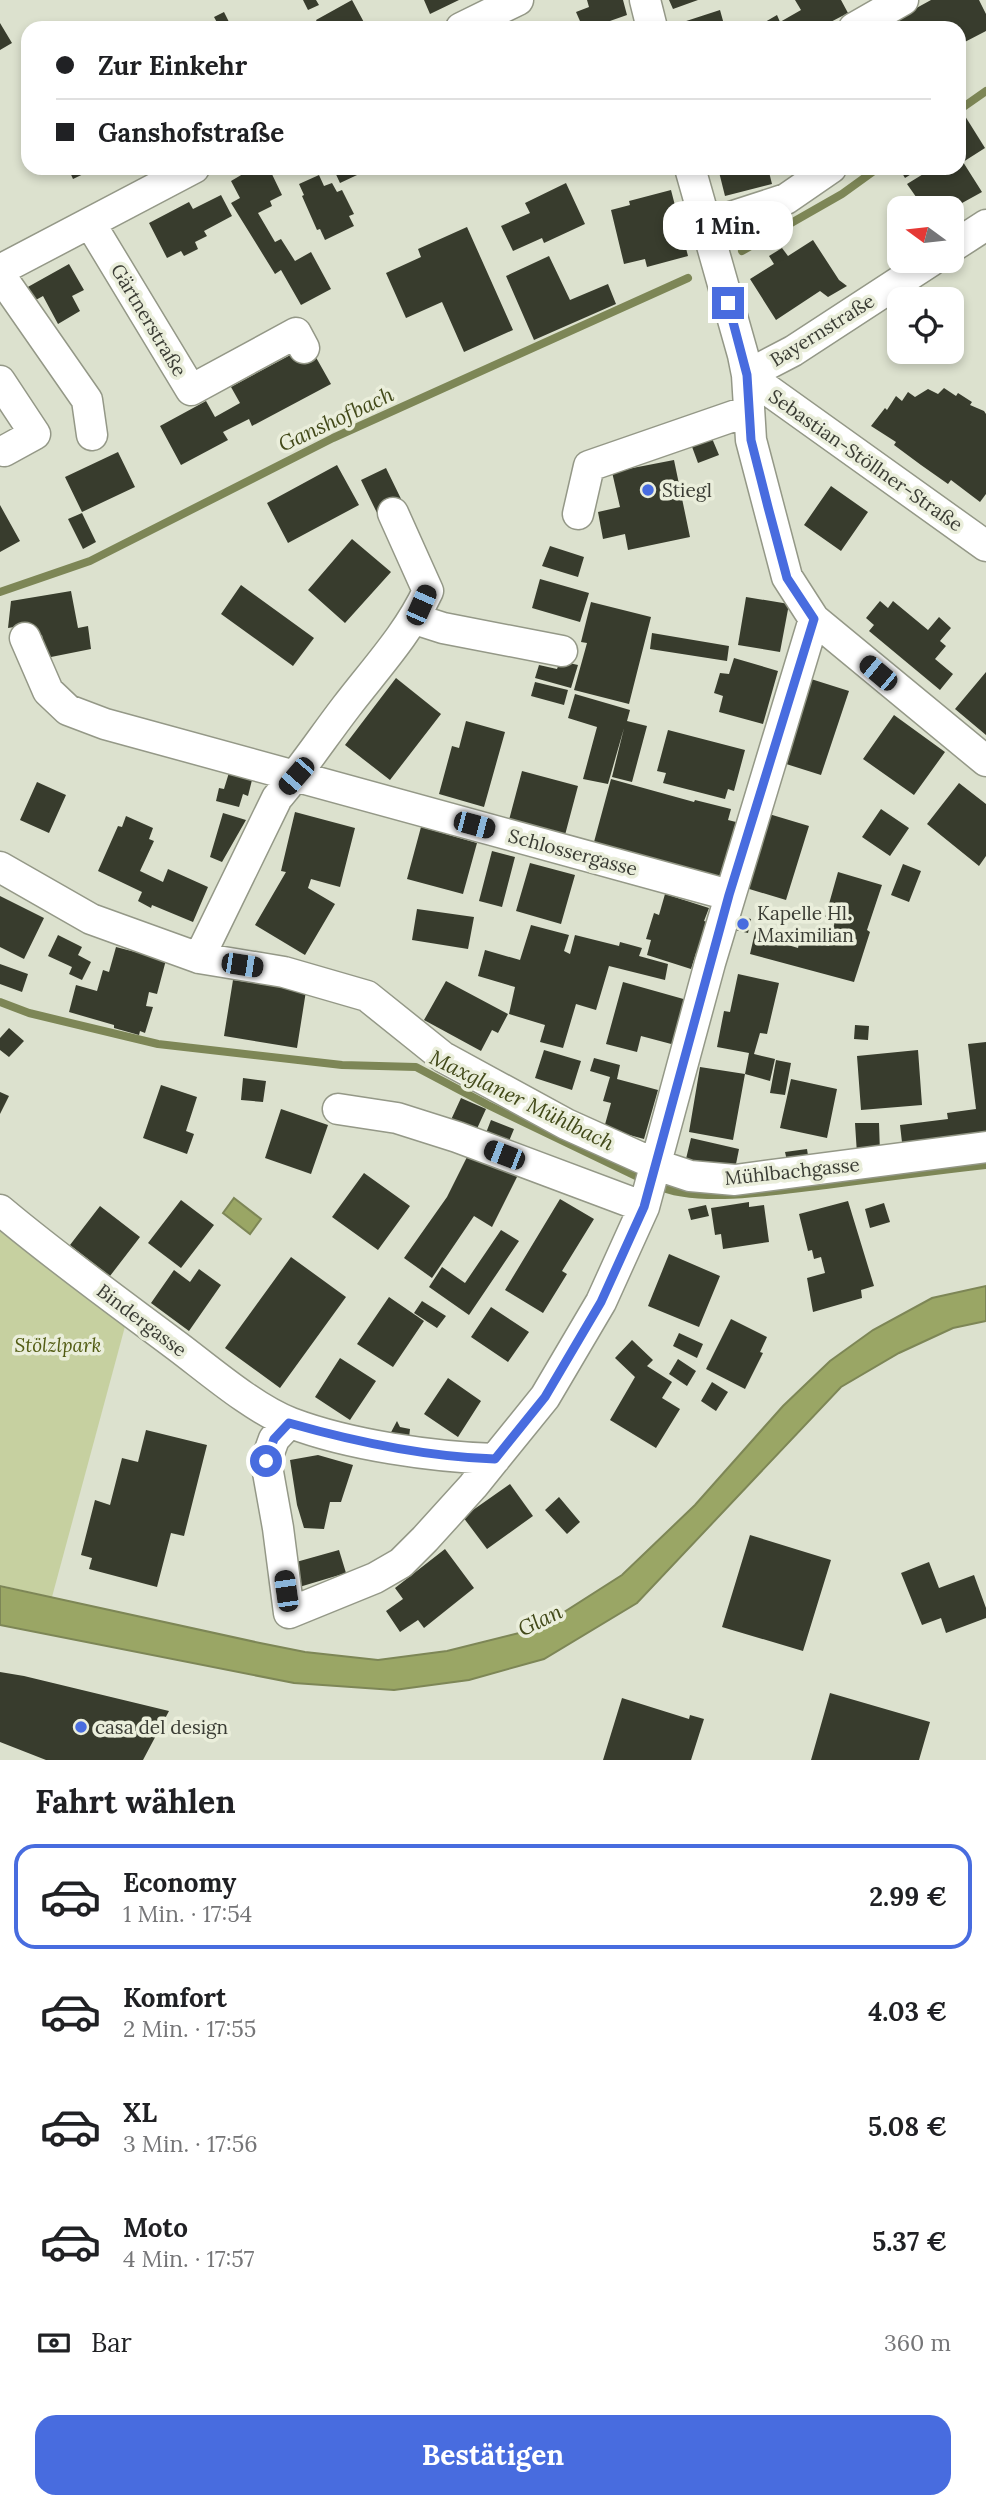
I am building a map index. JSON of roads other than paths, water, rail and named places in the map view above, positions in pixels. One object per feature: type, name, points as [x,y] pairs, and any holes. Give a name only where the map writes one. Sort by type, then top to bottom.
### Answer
[{"type":"street","points":[[475,21],[518,0]]},
{"type":"street","points":[[645,0],[650,21]]},
{"type":"street","points":[[866,21],[903,0]]},
{"type":"street","points":[[92,435],[86,400],[0,272],[181,175]]},
{"type":"street","points":[[692,175],[747,375],[751,440],[787,578],[814,619],[986,761]]},
{"type":"street","points":[[706,225],[786,199],[821,175]]},
{"type":"street","name":"Gärtnerstraße","points":[[90,223],[191,390],[296,333],[304,348]]},
{"type":"street","points":[[964,239],[986,225]]},
{"type":"street","name":"Bayernstraße","points":[[747,375],[793,351],[913,273]]},
{"type":"street","name":"Sebastian-Stöllner-Straße","points":[[747,375],[985,543]]},
{"type":"street","points":[[0,381],[34,434],[4,451]]},
{"type":"street","points":[[578,513],[589,466],[748,411]]},
{"type":"street","points":[[199,958],[277,798],[415,619],[428,592],[393,513]]},
{"type":"street","points":[[415,619],[443,628],[562,652]]},
{"type":"street","points":[[289,1423],[274,1439],[266,1461],[289,1613],[375,1578],[401,1563],[447,1517],[545,1397],[601,1302],[650,1185],[729,895],[814,619]]},
{"type":"street","name":"Schlossergasse","points":[[25,638],[48,691],[68,710],[105,724],[729,895]]},
{"type":"street","name":"Mühlbachgasse","points":[[0,867],[91,919],[199,958],[284,972],[368,996],[443,1057],[566,1124],[650,1185]]},
{"type":"street","name":"Mühlbachgasse","points":[[338,1109],[397,1118],[457,1137],[650,1185],[690,1176],[735,1180],[986,1147]]},
{"type":"street","name":"Bindergasse","points":[[0,1210],[61,1262],[240,1394],[289,1423],[344,1438],[455,1457],[495,1459]]},
{"type":"waterway","name":"Ganshofbach","points":[[966,105],[986,91]]},
{"type":"waterway","name":"Ganshofbach","points":[[742,251],[842,194],[868,175]]},
{"type":"waterway","name":"Ganshofbach","points":[[0,592],[90,561],[333,438],[688,278]]},
{"type":"waterway","name":"Maxglaner Mühlbach","points":[[0,1002],[29,1013],[158,1044],[342,1065],[416,1067],[644,1180]]},
{"type":"waterway","name":"Maxglaner Mühlbach","points":[[656,1185],[694,1194],[740,1194],[986,1165]]},
{"type":"place","name":"Stiegl","points":[[648,490]]},
{"type":"place","name":"Kapelle Hl. Maximilian","points":[[743,924]]},
{"type":"place","name":"casa del design","points":[[81,1727]]},
{"type":"park label","name":"Stölzlpark","points":[[58,1345]]},
{"type":"water label","name":"Glan","points":[[540,1620]]}]
